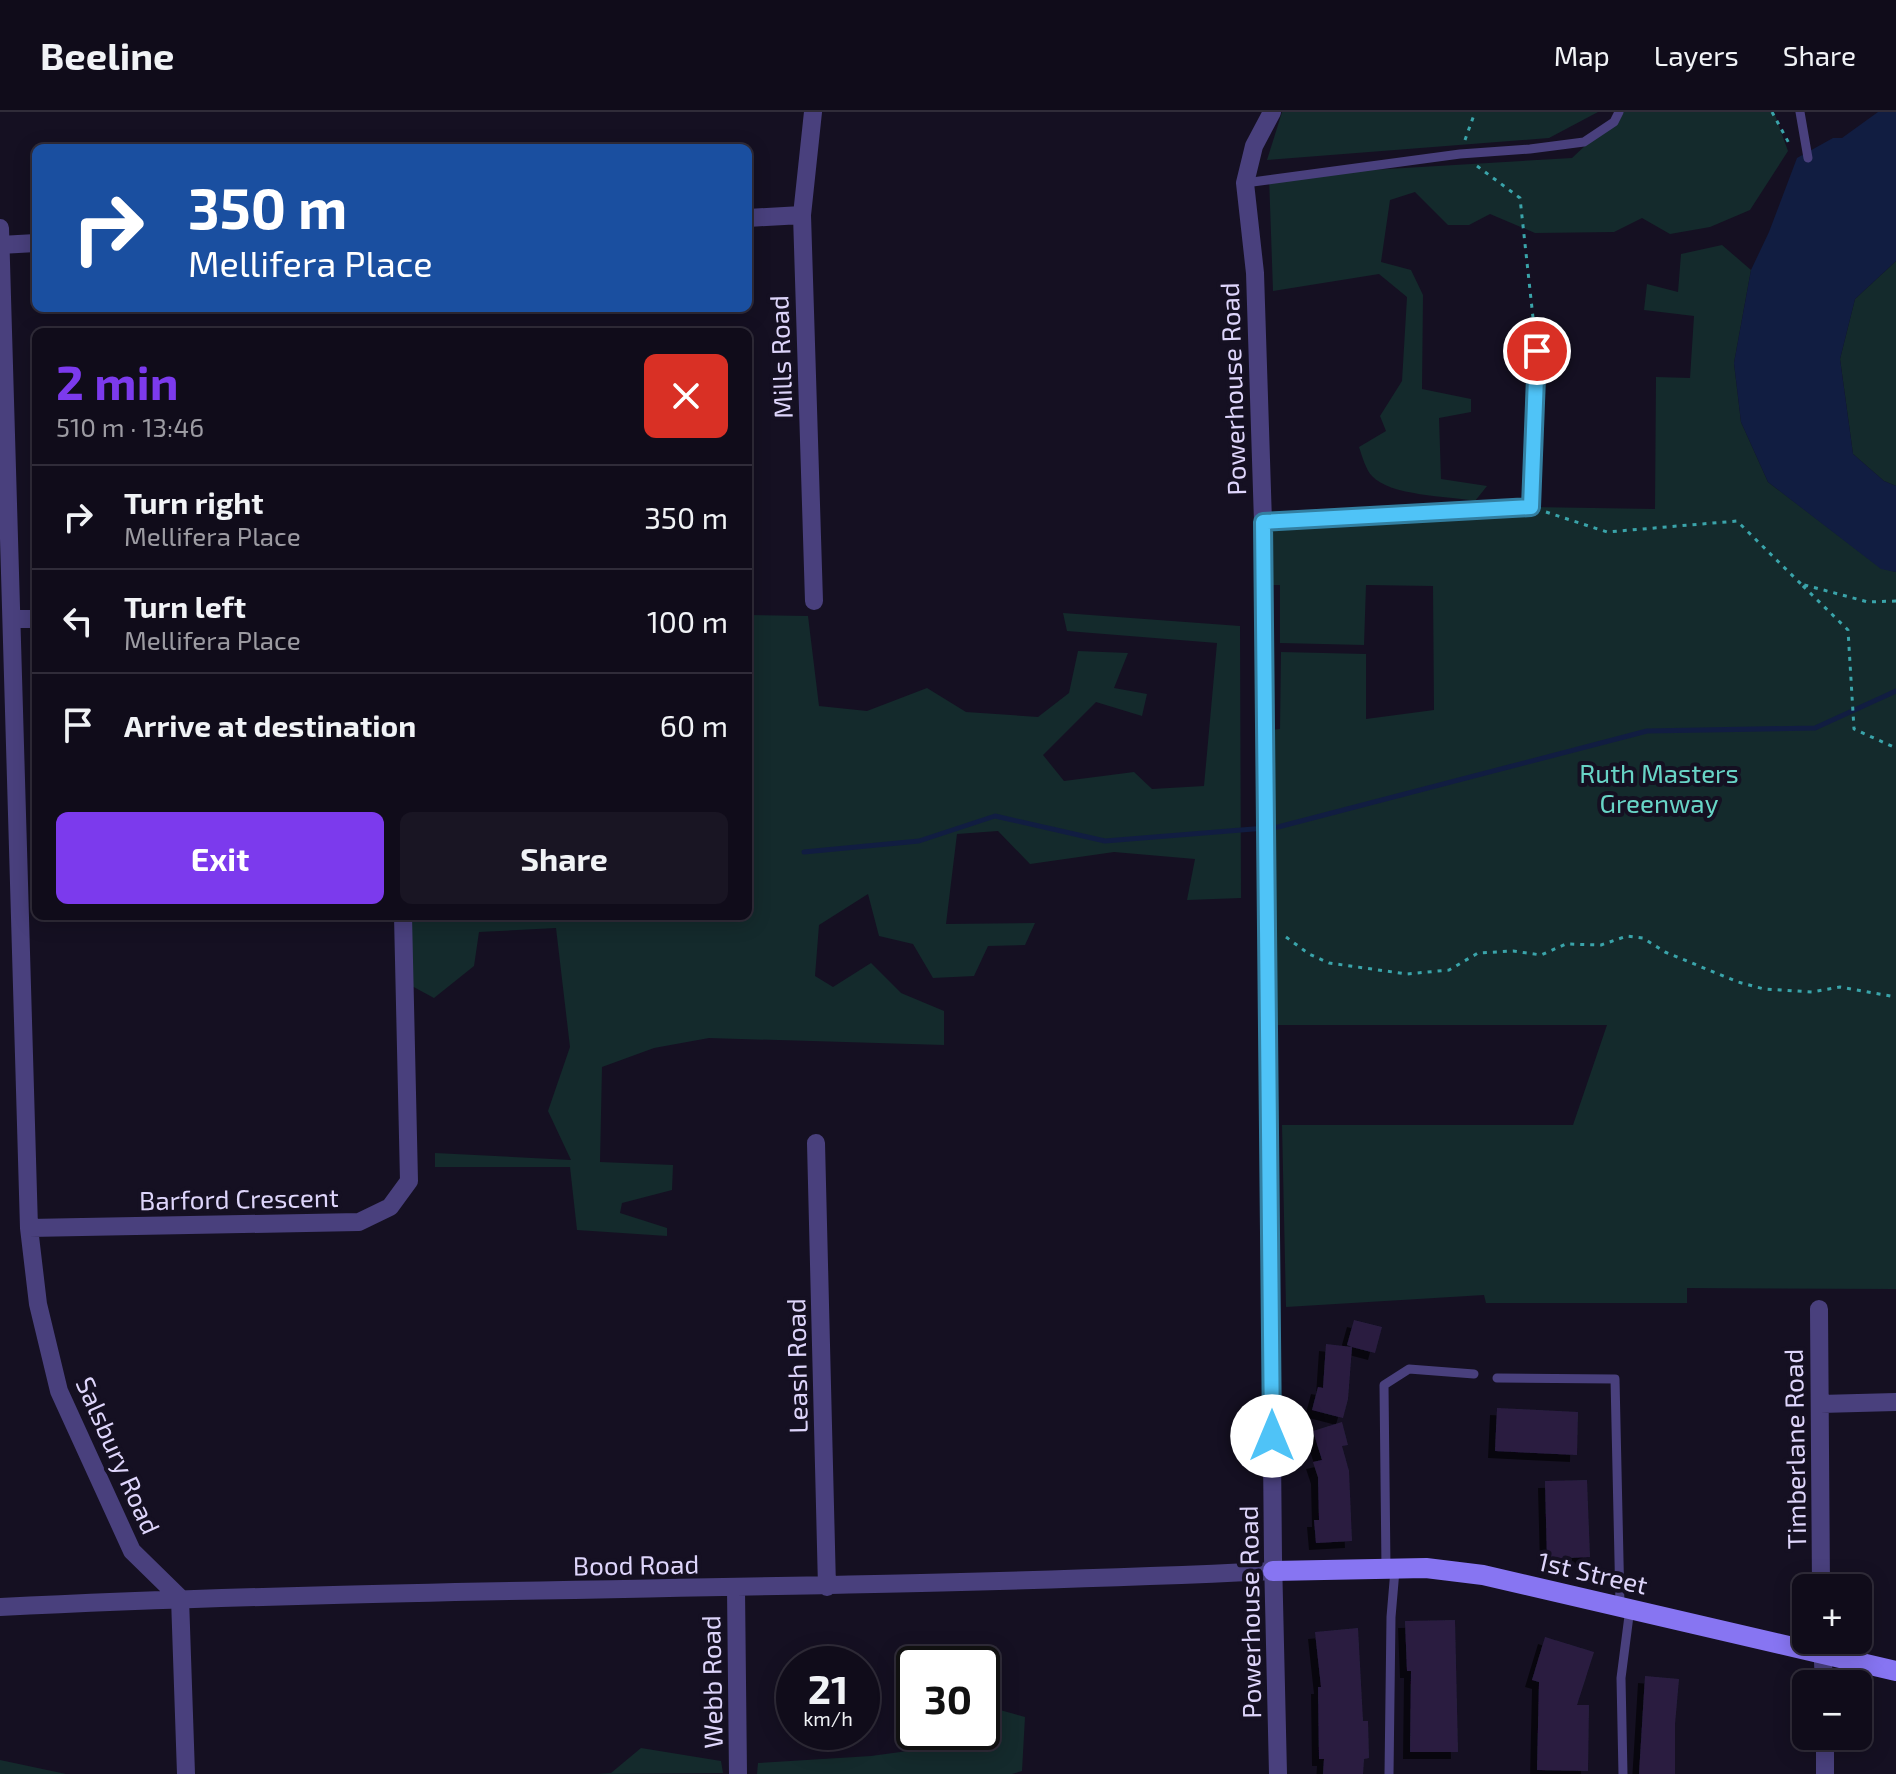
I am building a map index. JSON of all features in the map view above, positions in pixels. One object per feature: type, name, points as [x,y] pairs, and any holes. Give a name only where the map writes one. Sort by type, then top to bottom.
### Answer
[{"type":"street","name":"Mills Road","points":[[813,112],[802,215],[814,601]]},
{"type":"street","name":"Powerhouse Road","points":[[1272,112],[1254,146],[1245,183],[1255,273],[1263,522],[1273,1571],[1278,1774]]},
{"type":"street","points":[[752,218],[802,215]]},
{"type":"street","name":"Salsbury Road","points":[[0,228],[29,1228],[38,1304],[59,1391],[132,1551],[180,1598]]},
{"type":"street","points":[[0,245],[32,243]]},
{"type":"street","points":[[1263,522],[1531,507],[1537,351]]},
{"type":"street","points":[[12,619],[32,619]]},
{"type":"street","name":"Barford Crescent","points":[[29,1228],[359,1222],[390,1207],[409,1181],[403,920]]},
{"type":"street","name":"Leash Road","points":[[816,1143],[827,1587]]},
{"type":"street","name":"Timberlane Road","points":[[1819,1309],[1821,1574]]},
{"type":"street","points":[[1820,1404],[1896,1402]]},
{"type":"street","name":"1st Street","points":[[1273,1571],[1426,1568],[1483,1575],[1792,1641]]},
{"type":"street","name":"Bood Road","points":[[0,1607],[180,1598],[827,1587],[1273,1571]]},
{"type":"street","name":"Webb Road","points":[[736,1589],[738,1774]]},
{"type":"street","points":[[180,1598],[186,1774]]},
{"type":"street","name":"1st Street","points":[[1844,1654],[1896,1671]]},
{"type":"street","points":[[1825,1750],[1825,1774]]},
{"type":"lane","points":[[1245,183],[1460,154],[1584,142],[1614,122],[1619,112]]},
{"type":"lane","points":[[1800,112],[1802,158]]},
{"type":"lane","points":[[1389,1774],[1391,1569],[1384,1385],[1409,1369],[1474,1374]]},
{"type":"lane","points":[[1497,1378],[1615,1379],[1625,1606],[1621,1678],[1623,1774]]},
{"type":"path","points":[[1475,112],[1460,154],[1520,198],[1537,351]]},
{"type":"path","points":[[1772,112],[1802,158]]},
{"type":"path","points":[[1531,507],[1607,532],[1737,521],[1848,630],[1854,729],[1896,748]]},
{"type":"path","points":[[1801,584],[1868,602],[1896,601]]},
{"type":"path","points":[[1268,930],[1292,939],[1309,954],[1329,963],[1407,974],[1449,970],[1478,953],[1513,951],[1541,955],[1566,944],[1601,945],[1627,936],[1643,938],[1665,952],[1738,982],[1764,989],[1812,992],[1840,987],[1896,997]]},
{"type":"green space","points":[[1282,112],[1598,112],[1549,138],[1267,160]]},
{"type":"green space","points":[[1621,112],[1774,112],[1788,151],[1750,210],[1710,227],[1670,234],[1642,218],[1614,232],[1535,233],[1490,214],[1469,225],[1448,225],[1415,192],[1390,200],[1381,262],[1411,270],[1423,295],[1422,389],[1471,399],[1471,412],[1439,418],[1441,479],[1487,486],[1475,501],[1420,494],[1380,483],[1368,470],[1359,447],[1386,431],[1380,416],[1402,381],[1407,297],[1379,274],[1273,291],[1269,176],[1572,158]]},
{"type":"green space","name":"Ruth Masters Greenway","points":[[1722,245],[1751,270],[1734,363],[1741,422],[1768,482],[1881,568],[1896,572],[1896,1289],[1687,1288],[1687,1303],[1486,1303],[1484,1295],[1286,1307],[1282,1125],[1573,1125],[1607,1025],[1269,1025],[1265,731],[1280,729],[1281,652],[1366,654],[1366,719],[1434,710],[1433,586],[1366,585],[1364,645],[1280,643],[1280,585],[1264,585],[1263,522],[1531,507],[1655,509],[1656,377],[1690,378],[1694,316],[1644,310],[1647,284],[1678,292],[1681,254]]},
{"type":"green space","points":[[1896,261],[1896,486],[1884,481],[1853,454],[1840,359],[1855,299]]},
{"type":"green space","points":[[1063,613],[1240,626],[1241,898],[1187,900],[1195,859],[1114,852],[1030,864],[998,831],[957,834],[946,924],[1035,923],[1025,945],[988,946],[974,976],[933,978],[913,944],[879,936],[868,894],[819,925],[815,976],[833,987],[871,963],[901,993],[944,1011],[944,1045],[709,1038],[654,1048],[602,1067],[600,1162],[673,1165],[672,1190],[622,1203],[620,1213],[667,1228],[667,1236],[577,1230],[570,1167],[435,1167],[435,1153],[571,1160],[548,1111],[570,1047],[556,928],[479,932],[474,966],[434,998],[410,985],[411,920],[752,920],[752,615],[808,616],[819,706],[867,711],[927,688],[966,712],[1038,717],[1069,693],[1078,651],[1128,653],[1114,688],[1147,694],[1142,716],[1096,702],[1043,755],[1064,781],[1134,772],[1152,789],[1204,786],[1217,643],[1067,631]]},
{"type":"green space","points":[[1000,1710],[1025,1717],[1022,1771],[1012,1774],[757,1774],[758,1763],[915,1750],[1000,1750]]},
{"type":"green space","points":[[641,1748],[721,1761],[723,1773],[597,1774],[611,1773]]},
{"type":"green space","points":[[0,1760],[66,1774],[0,1774]]},
{"type":"water","points":[[1878,112],[1896,112],[1896,261],[1855,299],[1840,359],[1853,454],[1884,481],[1896,486],[1896,572],[1881,569],[1768,482],[1741,422],[1734,363],[1751,270],[1797,158],[1833,138],[1842,138]]},
{"type":"building","points":[[1354,1320],[1382,1327],[1375,1353],[1347,1345]]},
{"type":"building","points":[[1326,1344],[1352,1347],[1348,1399],[1343,1418],[1312,1410],[1318,1387],[1323,1388]]},
{"type":"building","points":[[1497,1408],[1578,1412],[1577,1455],[1495,1451]]},
{"type":"building","points":[[1342,1422],[1348,1445],[1342,1446],[1349,1471],[1352,1541],[1316,1543],[1314,1520],[1319,1520],[1318,1477],[1313,1462],[1322,1460],[1313,1431]]},
{"type":"building","points":[[1587,1480],[1590,1557],[1547,1559],[1545,1481]]},
{"type":"building","points":[[1455,1620],[1458,1752],[1410,1752],[1411,1671],[1407,1671],[1405,1621]]},
{"type":"building","points":[[1358,1628],[1363,1721],[1368,1721],[1369,1758],[1364,1759],[1363,1774],[1323,1774],[1324,1759],[1319,1759],[1318,1687],[1321,1687],[1315,1632]]},
{"type":"building","points":[[1545,1637],[1594,1652],[1577,1705],[1589,1705],[1588,1771],[1537,1770],[1539,1682],[1532,1680]]},
{"type":"building","points":[[1645,1676],[1679,1679],[1675,1774],[1639,1774]]},
{"type":"waterway","points":[[804,852],[919,841],[995,816],[1105,841],[1278,827],[1647,731],[1815,728],[1896,691]]},
{"type":"route","points":[[1272,1436],[1263,522],[1531,507],[1537,351]]}]
